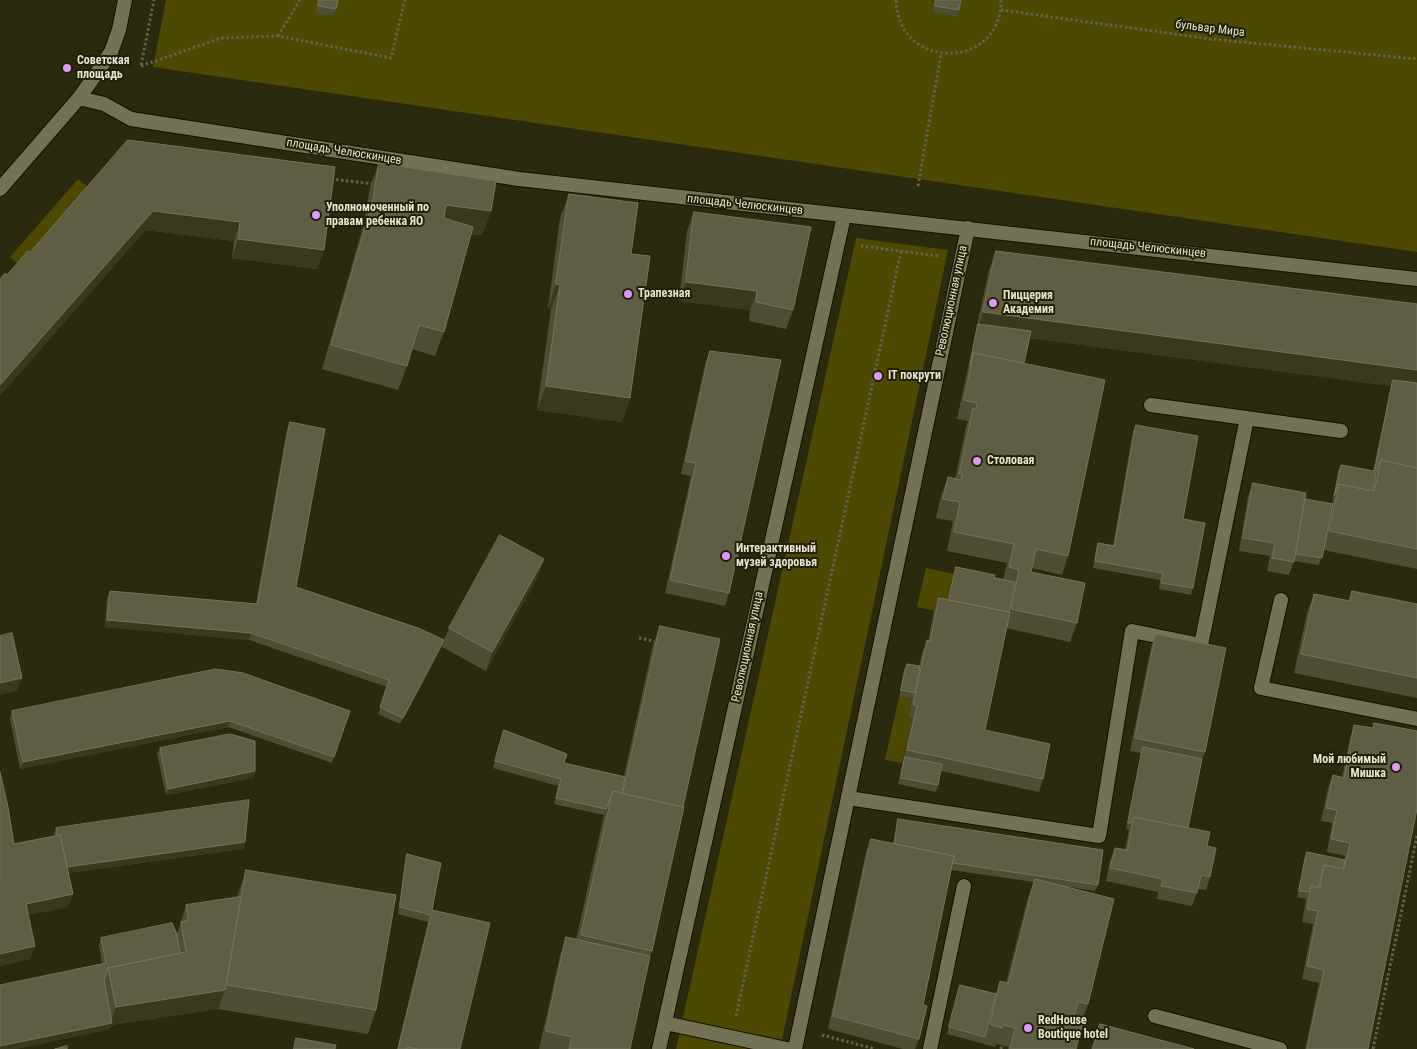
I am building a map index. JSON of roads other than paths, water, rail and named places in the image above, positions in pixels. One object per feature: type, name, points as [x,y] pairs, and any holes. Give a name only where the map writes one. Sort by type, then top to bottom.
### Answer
[{"type":"street","points":[[0,189],[80,98],[111,52],[120,30],[125,0]]},
{"type":"street","name":"площадь Челюскинцев","points":[[80,98],[104,104],[131,119],[519,179],[1417,279]]},
{"type":"street","name":"Революционная улица","points":[[659,1049],[844,216]]},
{"type":"street","name":"Революционная улица","points":[[795,1049],[968,228]]},
{"type":"street","points":[[1151,405],[1341,431]]},
{"type":"street","points":[[848,798],[1099,836],[1132,631],[1201,645],[1247,418]]},
{"type":"street","points":[[1281,600],[1261,688],[1417,719]]},
{"type":"street","points":[[930,1049],[964,886]]},
{"type":"street","points":[[1155,1016],[1280,1049]]},
{"type":"street","points":[[665,1023],[787,1049]]},
{"type":"place","name":"Советская площадь","points":[[67,68]]},
{"type":"place","name":"Уполномоченный по правам ребенка ЯО","points":[[316,215]]},
{"type":"place","name":"Трапезная","points":[[628,294]]},
{"type":"place","name":"Пиццерия Академия","points":[[993,303]]},
{"type":"place","name":"IT покрути","points":[[878,376]]},
{"type":"place","name":"Столовая","points":[[977,461]]},
{"type":"place","name":"Интерактивный музей здоровья","points":[[726,556]]},
{"type":"place","name":"Мой любимый Мишка","points":[[1396,767]]},
{"type":"place","name":"RedHouse Boutique hotel","points":[[1028,1028]]}]
